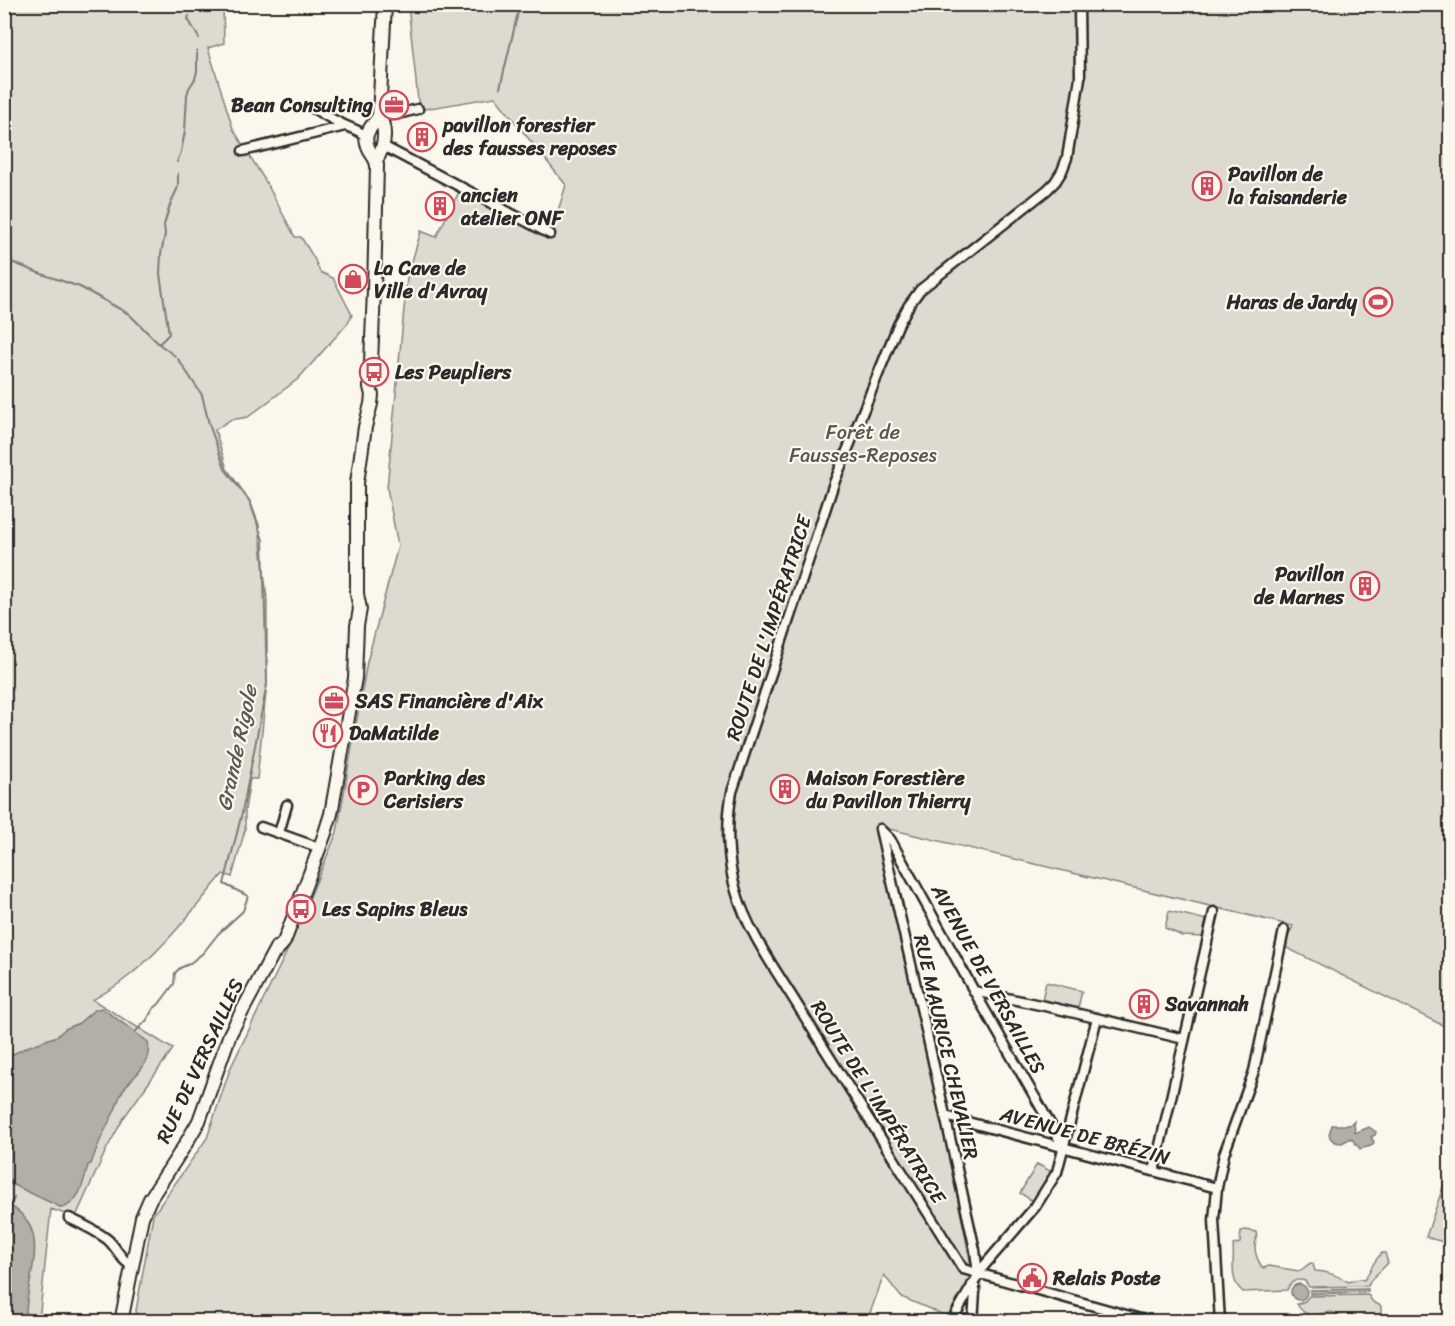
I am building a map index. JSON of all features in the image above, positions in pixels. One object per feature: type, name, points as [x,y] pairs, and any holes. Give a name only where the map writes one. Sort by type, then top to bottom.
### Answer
[{"type":"main road","points":[[376,120],[383,125],[383,146],[376,160],[367,146],[367,131],[376,120],[385,4]]},
{"type":"main road","name":"RUE DE VERSAILLES","points":[[122,1322],[142,1217],[150,1199],[199,1121],[230,1034],[274,953],[284,942],[331,814],[355,678],[357,626],[352,609],[357,594],[357,483],[365,427],[365,395],[370,387],[376,160]]},
{"type":"street","name":"ROUTE DE L'IMPÉRATRICE","points":[[978,1274],[963,1269],[746,921],[735,890],[730,863],[728,814],[732,792],[834,483],[877,376],[909,305],[920,290],[1047,190],[1062,171],[1067,158],[1080,78],[1079,4]]},
{"type":"street","points":[[311,107],[362,132],[367,139]]},
{"type":"street","points":[[243,151],[418,109]]},
{"type":"street","points":[[383,146],[550,234]]},
{"type":"street","points":[[279,833],[287,805]]},
{"type":"street","points":[[261,827],[320,848]]},
{"type":"street","name":"RUE MAURICE CHEVALIER","points":[[880,829],[975,1250],[978,1274]]},
{"type":"street","name":"AVENUE DE VERSAILLES","points":[[880,829],[890,839],[1064,1148]]},
{"type":"street","points":[[1154,1172],[1214,912]]},
{"type":"street","points":[[1220,1322],[1214,1220],[1217,1188],[1224,1155],[1254,1071],[1284,930]]},
{"type":"street","points":[[974,991],[1184,1039]]},
{"type":"street","points":[[951,1322],[978,1274],[1035,1207],[1057,1173],[1097,1018]]},
{"type":"street","name":"AVENUE DE BRÉZIN","points":[[945,1116],[1217,1188]]},
{"type":"street","points":[[69,1218],[108,1240],[127,1264],[132,1266]]},
{"type":"street","points":[[978,1274],[1151,1322]]},
{"type":"street","points":[[972,1285],[975,1287],[973,1322]]},
{"type":"green space","points":[[5,5],[223,5],[224,43],[208,48],[233,129],[266,182],[295,237],[301,237],[320,272],[333,278],[352,315],[348,323],[298,379],[248,417],[230,420],[215,430],[227,469],[250,501],[259,525],[267,600],[267,683],[257,779],[250,779],[245,810],[245,830],[232,877],[223,874],[149,959],[118,985],[93,1000],[173,1049],[125,1116],[107,1148],[77,1214],[65,1214],[51,1209],[39,1321],[5,1322]]},
{"type":"green space","name":"Forêt de Fausses-Reposes","points":[[408,5],[1450,5],[1450,1029],[1287,948],[1284,945],[1293,926],[877,826],[973,1275],[949,1317],[901,1297],[884,1275],[867,1321],[134,1322],[153,1215],[207,1138],[230,1069],[290,945],[337,832],[367,662],[398,546],[387,488],[407,278],[421,231],[436,237],[459,192],[538,232],[558,211],[566,185],[495,97],[419,110]]},
{"type":"green space","points":[[1169,911],[1207,920],[1203,937],[1182,936],[1165,928]]},
{"type":"green space","points":[[1046,982],[1082,991],[1078,1008],[1042,1000]]},
{"type":"green space","points":[[1037,1164],[1052,1172],[1034,1202],[1020,1193]]},
{"type":"green space","points":[[1450,1166],[1450,1244],[1426,1237]]},
{"type":"green space","points":[[1241,1231],[1256,1232],[1256,1253],[1264,1268],[1269,1266],[1299,1271],[1311,1263],[1315,1271],[1328,1273],[1349,1282],[1364,1280],[1382,1253],[1385,1253],[1388,1263],[1368,1286],[1309,1287],[1305,1281],[1296,1280],[1287,1290],[1243,1292],[1235,1282],[1233,1245],[1240,1243]]},
{"type":"green space","points":[[1368,1295],[1373,1302],[1381,1306],[1381,1321],[1344,1321],[1333,1312],[1312,1316],[1303,1312],[1297,1304],[1305,1301],[1309,1296]]},
{"type":"shaded area","points":[[102,1008],[148,1042],[147,1059],[121,1094],[91,1164],[88,1165],[77,1196],[62,1208],[5,1181],[5,1058],[57,1036],[65,1029],[79,1023],[94,1010]]},
{"type":"shaded area","points":[[1354,1121],[1355,1133],[1369,1127],[1376,1132],[1371,1137],[1374,1142],[1371,1146],[1360,1149],[1351,1138],[1342,1143],[1331,1139],[1329,1135],[1332,1125],[1349,1125]]},
{"type":"shaded area","points":[[5,1203],[21,1214],[30,1226],[34,1241],[26,1321],[5,1321]]},
{"type":"shaded area","points":[[1299,1284],[1305,1286],[1307,1292],[1305,1298],[1299,1300],[1293,1298],[1291,1292],[1293,1286]]},
{"type":"shaded area","points":[[1368,1289],[1368,1292],[1310,1294],[1310,1290]]},
{"type":"waterway","points":[[500,88],[520,4]]},
{"type":"waterway","points":[[189,16],[188,19],[199,38]]},
{"type":"waterway","points":[[177,162],[185,131],[187,95],[197,71],[197,50]]},
{"type":"waterway","points":[[159,344],[169,334],[160,274],[161,254],[165,234],[164,225],[178,187],[178,173]]},
{"type":"waterway","name":"Grande Rigole","points":[[4,259],[80,287],[129,314],[159,344],[175,356]]},
{"type":"waterway","name":"Grande Rigole","points":[[135,1032],[174,984],[175,973],[203,953],[218,934],[243,911],[248,896],[224,884],[242,813],[267,684],[263,540],[250,502],[225,469],[209,424],[202,395],[178,359]]},
{"type":"waterway","points":[[10,1206],[14,1198]]},
{"type":"place","name":"Bean Consulting","points":[[394,105]]},
{"type":"place","name":"pavillon forestier des fausses reposes","points":[[422,137]]},
{"type":"place","name":"Pavillon de la faisanderie","points":[[1207,186]]},
{"type":"place","name":"ancien atelier ONF","points":[[440,206]]},
{"type":"place","name":"La Cave de Ville d'Avray","points":[[353,279]]},
{"type":"place","name":"Haras de Jardy","points":[[1378,302]]},
{"type":"place","name":"Les Peupliers","points":[[374,372]]},
{"type":"place","name":"Pavillon de Marnes","points":[[1365,586]]},
{"type":"place","name":"SAS Financière d'Aix","points":[[334,701]]},
{"type":"place","name":"DaMatilde","points":[[328,733]]},
{"type":"place","name":"Maison Forestière du Pavillon Thierry","points":[[785,789]]},
{"type":"place","name":"Parking des Cerisiers","points":[[363,790]]},
{"type":"place","name":"Les Sapins Bleus","points":[[301,909]]},
{"type":"place","name":"Savannah","points":[[1144,1004]]},
{"type":"place","name":"Relais Poste","points":[[1032,1278]]}]
